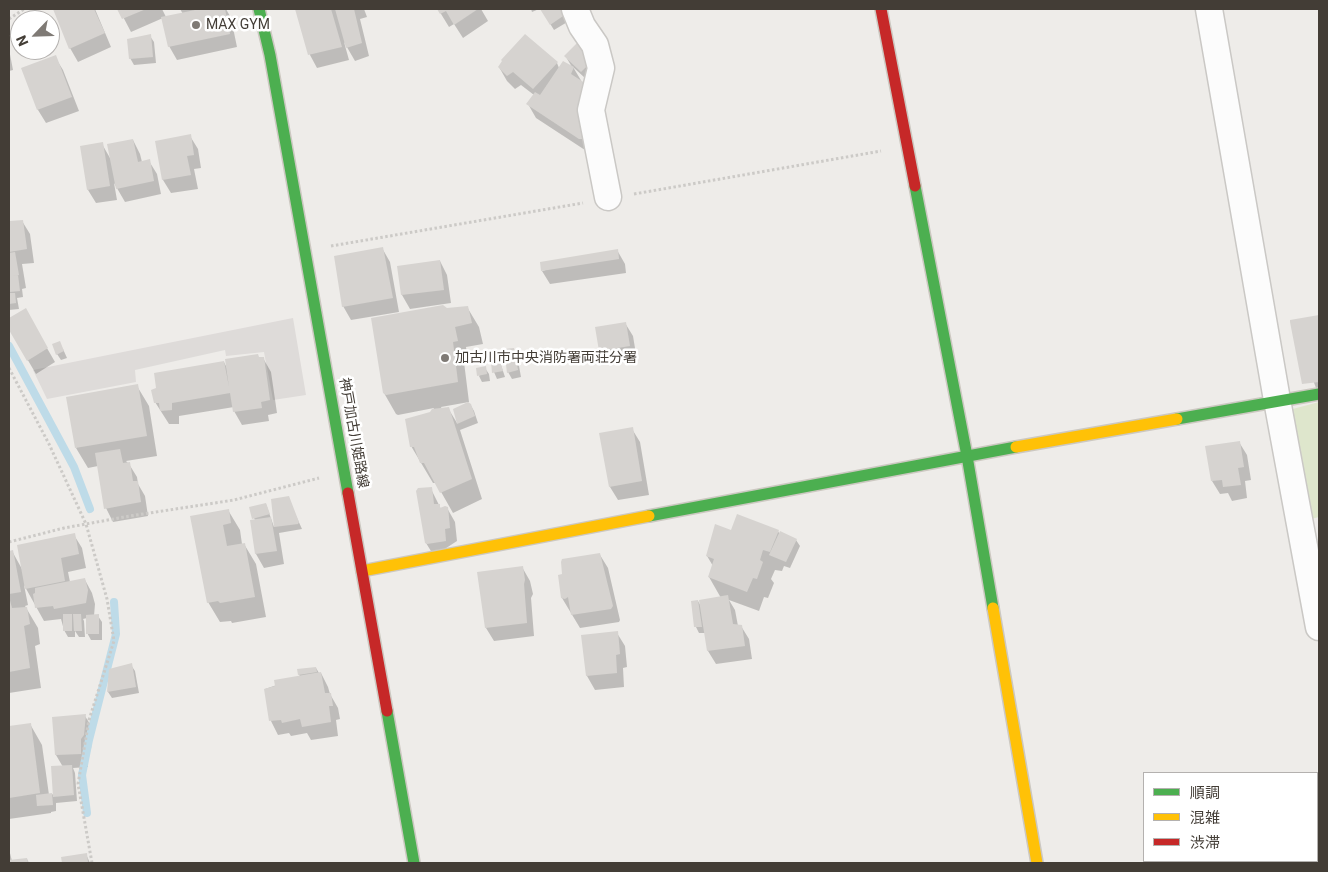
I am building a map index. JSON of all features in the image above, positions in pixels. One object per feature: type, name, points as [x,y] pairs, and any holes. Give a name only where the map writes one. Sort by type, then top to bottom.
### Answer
[{"type":"street","name":"神戸加古川姫路線","points":[[259,9],[270,55],[414,863]]},
{"type":"street","points":[[575,9],[582,26],[595,45],[601,68],[591,110],[608,197]]},
{"type":"street","points":[[881,9],[967,456],[1037,863]]},
{"type":"street","points":[[1208,9],[1319,627]]},
{"type":"street","points":[[362,571],[967,456],[1319,394]]},
{"type":"path","points":[[9,19],[24,9]]},
{"type":"path","points":[[9,368],[56,459],[86,524],[106,599],[114,640],[89,720],[78,784],[92,863]]},
{"type":"path","points":[[9,542],[86,524],[234,500],[345,471]]},
{"type":"green space","points":[[1319,402],[1319,517],[1307,520],[1289,410]]},
{"type":"shaded area","points":[[293,318],[306,395],[273,400],[264,352],[226,356],[225,350],[135,370],[136,382],[47,399],[33,370]]},
{"type":"building","points":[[94,9],[105,33],[69,49],[60,26],[60,10],[53,10]]},
{"type":"building","points":[[117,9],[146,9],[122,19]]},
{"type":"building","name":"MAX GYM","points":[[200,9],[225,9],[230,34],[168,47],[161,17]]},
{"type":"building","points":[[295,9],[331,9],[342,47],[308,55]]},
{"type":"building","points":[[335,9],[354,9],[362,43],[346,48]]},
{"type":"building","points":[[437,9],[478,9],[454,25],[446,11],[440,14]]},
{"type":"building","points":[[540,9],[563,9],[566,14],[550,25]]},
{"type":"building","points":[[151,34],[153,57],[129,59],[127,39]]},
{"type":"building","points":[[525,34],[558,62],[533,89],[513,72],[507,76],[498,67],[501,60]]},
{"type":"building","points":[[577,43],[594,59],[581,72],[564,56]]},
{"type":"building","points":[[43,60],[58,60],[72,97],[37,110],[21,68]]},
{"type":"building","points":[[563,61],[574,67],[571,74],[591,87],[587,139],[579,139],[526,104],[535,92],[540,95]]},
{"type":"building","points":[[191,134],[194,155],[187,156],[191,175],[162,180],[155,141]]},
{"type":"building","points":[[133,139],[138,162],[150,159],[154,181],[116,189],[107,144]]},
{"type":"building","points":[[103,142],[110,186],[87,190],[80,146]]},
{"type":"building","points":[[23,220],[27,249],[9,252],[9,221]]},
{"type":"building","points":[[383,247],[393,298],[342,307],[334,256]]},
{"type":"building","points":[[618,249],[619,259],[541,271],[540,262]]},
{"type":"building","points":[[15,252],[20,291],[9,292],[9,253]]},
{"type":"building","points":[[440,260],[444,290],[401,295],[397,266]]},
{"type":"building","points":[[9,293],[15,293],[16,303],[9,304]]},
{"type":"building","points":[[443,305],[447,308],[468,306],[472,323],[455,327],[458,341],[453,342],[458,382],[386,395],[383,393],[371,318]]},
{"type":"building","points":[[26,308],[48,348],[27,361],[9,330],[9,318]]},
{"type":"building","points":[[1319,315],[1319,382],[1302,384],[1290,320]]},
{"type":"building","points":[[626,322],[630,346],[599,351],[595,327]]},
{"type":"building","points":[[60,341],[64,351],[56,355],[52,344]]},
{"type":"building","points":[[514,348],[518,370],[507,373],[504,349]]},
{"type":"building","points":[[258,354],[259,357],[264,357],[270,400],[261,402],[262,408],[233,412],[230,393],[172,403],[172,410],[160,411],[159,403],[154,403],[151,390],[156,388],[154,373],[224,361],[229,387],[225,359]]},
{"type":"building","points":[[500,361],[503,371],[492,373],[491,362]]},
{"type":"building","points":[[486,366],[487,374],[477,376],[476,368]]},
{"type":"building","points":[[138,384],[147,436],[75,448],[66,397]]},
{"type":"building","points":[[468,402],[471,404],[475,416],[457,424],[453,409]]},
{"type":"building","points":[[449,407],[472,479],[440,493],[424,463],[420,463],[414,447],[410,447],[405,419],[430,412],[432,409]]},
{"type":"building","points":[[633,427],[642,481],[609,487],[599,433]]},
{"type":"building","points":[[1240,441],[1244,467],[1238,468],[1241,485],[1223,487],[1222,480],[1211,481],[1205,446]]},
{"type":"building","points":[[120,449],[123,463],[130,462],[133,481],[138,481],[141,502],[104,509],[95,453]]},
{"type":"building","points":[[432,487],[434,504],[440,504],[440,508],[448,507],[450,528],[445,529],[446,541],[427,544],[425,543],[416,491],[418,488]]},
{"type":"building","points":[[289,496],[299,522],[298,524],[274,527],[271,499]]},
{"type":"building","points":[[266,503],[270,514],[252,519],[249,507]]},
{"type":"building","points":[[229,509],[231,523],[223,525],[227,546],[245,543],[255,597],[220,603],[218,601],[207,603],[190,516]]},
{"type":"building","points":[[737,514],[779,530],[770,552],[763,550],[760,560],[763,562],[757,579],[753,578],[747,592],[708,577],[714,559],[706,556],[715,524],[731,530]]},
{"type":"building","points":[[271,517],[277,551],[255,554],[250,520]]},
{"type":"building","points":[[780,531],[797,539],[786,562],[769,555]]},
{"type":"building","points":[[75,533],[79,554],[61,558],[65,581],[25,589],[17,545]]},
{"type":"building","points":[[13,550],[21,592],[9,594],[9,551]]},
{"type":"building","points":[[600,553],[613,606],[611,609],[571,615],[568,597],[565,599],[561,598],[558,575],[562,574],[562,559]]},
{"type":"building","points":[[523,566],[527,623],[485,628],[477,572]]},
{"type":"building","points":[[85,578],[88,590],[86,603],[54,609],[53,606],[35,608],[33,594],[35,593],[35,588]]},
{"type":"building","points":[[728,595],[733,624],[742,625],[745,646],[707,651],[699,600]]},
{"type":"building","points":[[9,597],[12,608],[27,607],[30,624],[24,626],[30,668],[9,672]]},
{"type":"building","points":[[698,600],[702,627],[694,627],[691,601]]},
{"type":"building","points":[[63,614],[72,614],[72,631],[63,631]]},
{"type":"building","points":[[73,614],[81,614],[82,631],[74,631]]},
{"type":"building","points":[[99,614],[99,634],[86,634],[86,615]]},
{"type":"building","points":[[618,631],[620,654],[616,655],[617,673],[586,676],[581,635]]},
{"type":"building","points":[[132,663],[136,687],[107,692],[109,669]]},
{"type":"building","points":[[316,667],[317,672],[298,675],[297,669]]},
{"type":"building","points":[[321,672],[325,693],[331,693],[333,706],[329,706],[331,722],[302,727],[300,719],[282,723],[281,720],[269,721],[264,689],[275,686],[274,680]]},
{"type":"building","points":[[86,714],[84,735],[81,739],[81,754],[55,755],[52,717]]},
{"type":"building","points":[[31,723],[40,793],[9,798],[9,726]]},
{"type":"building","points":[[72,765],[74,795],[53,797],[51,766]]},
{"type":"building","points":[[52,793],[53,805],[37,806],[36,795]]},
{"type":"building","points":[[87,853],[88,863],[62,863],[61,857]]},
{"type":"building","points":[[27,858],[28,863],[9,863],[9,860]]},
{"type":"waterway","points":[[9,346],[74,467],[90,509]]},
{"type":"waterway","points":[[87,813],[82,775],[116,634],[114,602]]},
{"type":"traffic: fast","points":[[259,9],[270,55],[348,493]]},
{"type":"traffic: fast","points":[[915,186],[967,456],[993,608]]},
{"type":"traffic: fast","points":[[1177,419],[1319,394]]},
{"type":"traffic: fast","points":[[649,516],[1016,447]]},
{"type":"traffic: fast","points":[[387,711],[414,863]]},
{"type":"traffic: slow","points":[[1016,447],[1177,419]]},
{"type":"traffic: slow","points":[[362,571],[649,516]]},
{"type":"traffic: slow","points":[[993,608],[1037,863]]},
{"type":"traffic: jam","points":[[881,9],[915,186]]},
{"type":"traffic: jam","points":[[348,493],[387,711]]},
{"type":"place","name":"MAX GYM","points":[[196,25]]},
{"type":"place","name":"加古川市中央消防署両荘分署","points":[[445,358]]}]
